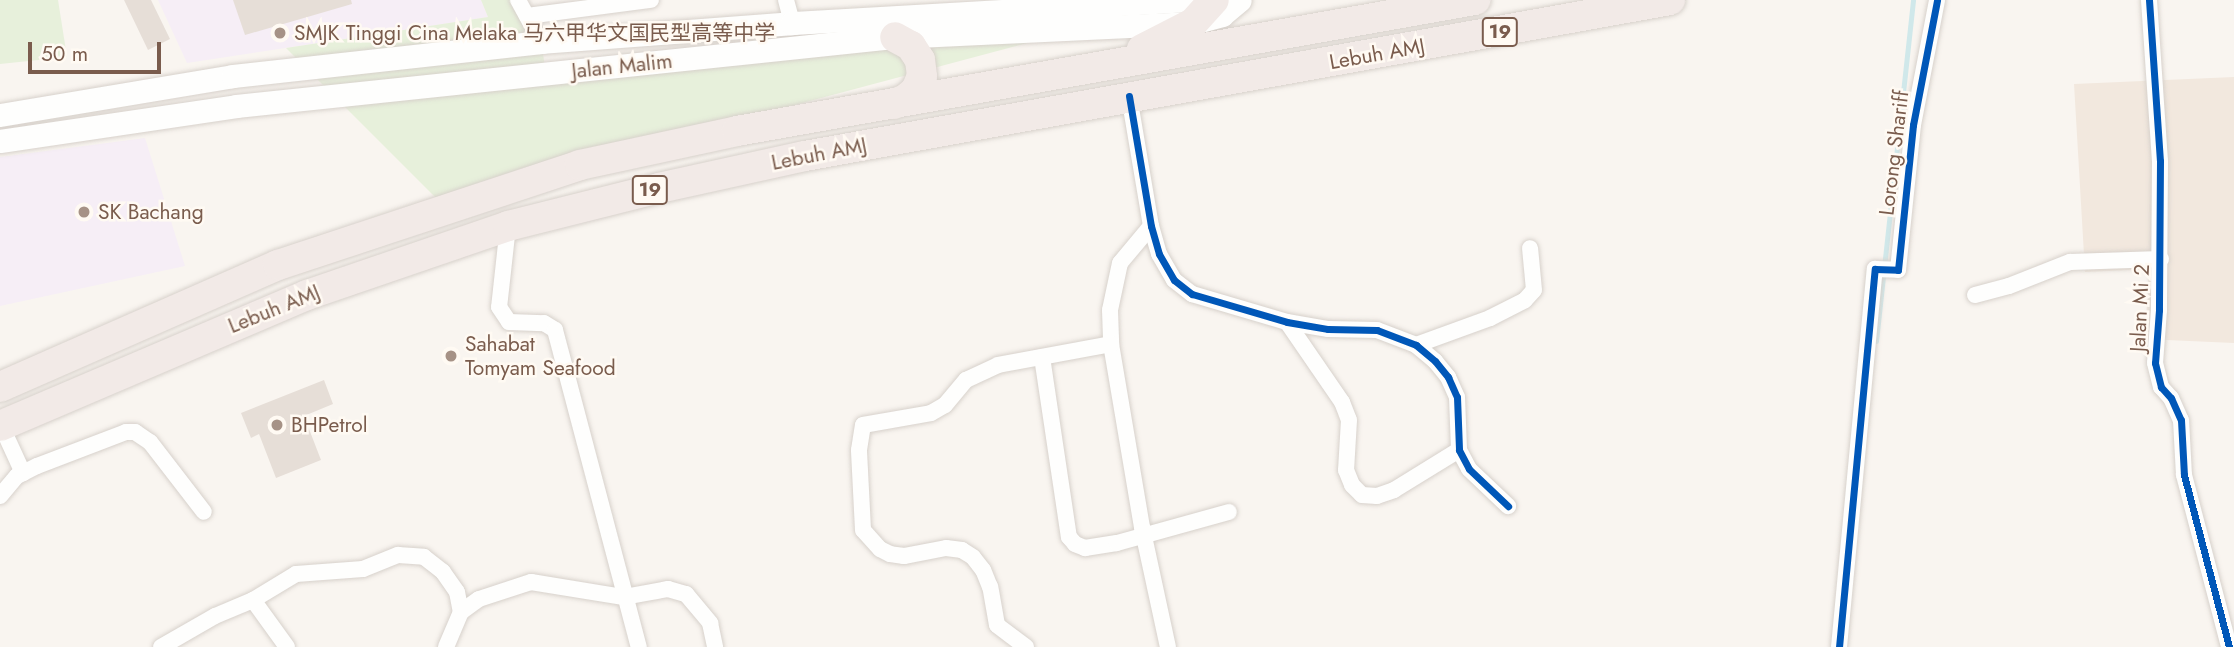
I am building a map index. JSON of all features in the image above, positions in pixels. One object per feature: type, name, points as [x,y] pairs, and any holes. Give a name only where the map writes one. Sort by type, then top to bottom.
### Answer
[{"type":"highway","name":"Lebuh AMJ","points":[[0,387],[278,264],[580,165],[737,131],[1475,0]]},
{"type":"highway","name":"Lebuh AMJ","points":[[1,425],[307,295],[508,226],[659,188],[805,156],[1670,0]]},
{"type":"highway","points":[[1034,78],[1140,50],[1193,11],[1223,4],[1245,42],[1286,58],[1330,62]]},
{"type":"highway","points":[[891,105],[906,99],[916,90],[922,76],[920,60],[911,46],[895,37]]},
{"type":"main road","name":"Jalan Malim","points":[[0,115],[233,76],[541,42],[792,23],[1193,11]]},
{"type":"main road","name":"Jalan Malim","points":[[0,141],[236,106],[895,37],[1193,11]]},
{"type":"street","points":[[518,0],[541,42]]},
{"type":"street","points":[[527,16],[651,0]]},
{"type":"street","points":[[786,0],[792,23]]},
{"type":"street","name":"Lorong Shariff","points":[[1839,647],[1875,269],[1898,270],[1913,125],[1937,0]]},
{"type":"street","name":"Jalan Mi 2","points":[[2148,0],[2160,161],[2161,259],[2155,363],[2161,387],[2171,398],[2181,420],[2184,475],[2229,647]]},
{"type":"street","points":[[1129,96],[1151,226],[1159,254],[1174,280],[1192,294],[1287,322],[1328,329],[1377,330],[1416,345],[1436,361],[1448,377],[1457,397],[1459,450],[1469,469],[1508,506]]},
{"type":"street","points":[[508,226],[499,307],[509,321],[544,323],[555,330],[639,647]]},
{"type":"street","points":[[1151,226],[1120,263],[1110,310],[1111,344],[1143,535],[1168,647]]},
{"type":"street","points":[[1416,345],[1490,318],[1525,300],[1534,290],[1530,248]]},
{"type":"street","points":[[1975,295],[2009,286],[2070,262],[2161,259]]},
{"type":"street","points":[[1287,322],[1342,402],[1349,420],[1346,470],[1352,485],[1362,495],[1377,496],[1394,490],[1459,450]]},
{"type":"street","points":[[1026,647],[997,625],[990,587],[984,570],[974,557],[961,550],[946,548],[904,556],[890,554],[880,549],[863,530],[859,450],[863,425],[931,413],[945,405],[966,380],[982,370],[1111,344]]},
{"type":"street","points":[[1042,357],[1069,537],[1086,548],[1229,512]]},
{"type":"street","points":[[1,425],[23,473]]},
{"type":"street","points":[[0,496],[23,473],[126,432],[135,432],[150,442],[204,512]]},
{"type":"street","points":[[161,647],[215,616],[253,600],[296,574],[363,569],[398,555],[424,557],[443,572],[457,592],[461,612],[450,646]]},
{"type":"street","points":[[461,612],[479,599],[531,582],[624,597],[668,589],[686,594],[710,623],[715,647]]},
{"type":"street","points":[[253,600],[287,647]]},
{"type":"shaded area","name":"SMJK Tinggi Cina Melaka 马六甲华文国民型高等中学","points":[[158,0],[481,0],[488,17],[187,63]]},
{"type":"shaded area","points":[[2234,77],[2234,343],[2145,339],[2149,269],[2085,272],[2074,84]]},
{"type":"shaded area","name":"SK Bachang","points":[[145,138],[185,266],[0,306],[0,157]]},
{"type":"green space","points":[[0,0],[58,0],[67,57],[0,64]]},
{"type":"green space","points":[[481,0],[516,0],[541,42],[546,73],[1084,28],[438,200],[286,48],[488,17]]},
{"type":"building","points":[[124,0],[151,0],[170,39],[148,50]]},
{"type":"building","points":[[233,0],[351,0],[352,4],[245,35]]},
{"type":"building","name":"BHPetrol","points":[[324,380],[333,404],[304,416],[321,460],[276,478],[259,434],[251,438],[241,413]]},
{"type":"waterway","points":[[1876,341],[1913,0]]},
{"type":"cycle path","points":[[1839,647],[1875,269],[1898,270],[1913,125],[1937,0]]},
{"type":"cycle path","points":[[2149,0],[2160,161],[2159,310],[2155,363],[2161,387],[2171,398],[2181,420],[2184,475],[2229,647]]},
{"type":"cycle path","points":[[1129,96],[1151,226],[1159,254],[1174,280],[1192,294],[1287,322],[1328,329],[1377,330],[1416,345],[1435,361],[1448,377],[1457,397],[1459,450],[1469,469],[1508,506]]},
{"type":"place","name":"SMJK Tinggi Cina Melaka 马六甲华文国民型高等中学","points":[[280,33]]},
{"type":"place","name":"SK Bachang","points":[[84,212]]},
{"type":"place","name":"Sahabat Tomyam Seafood","points":[[451,356]]},
{"type":"place","name":"BHPetrol","points":[[277,425]]}]
